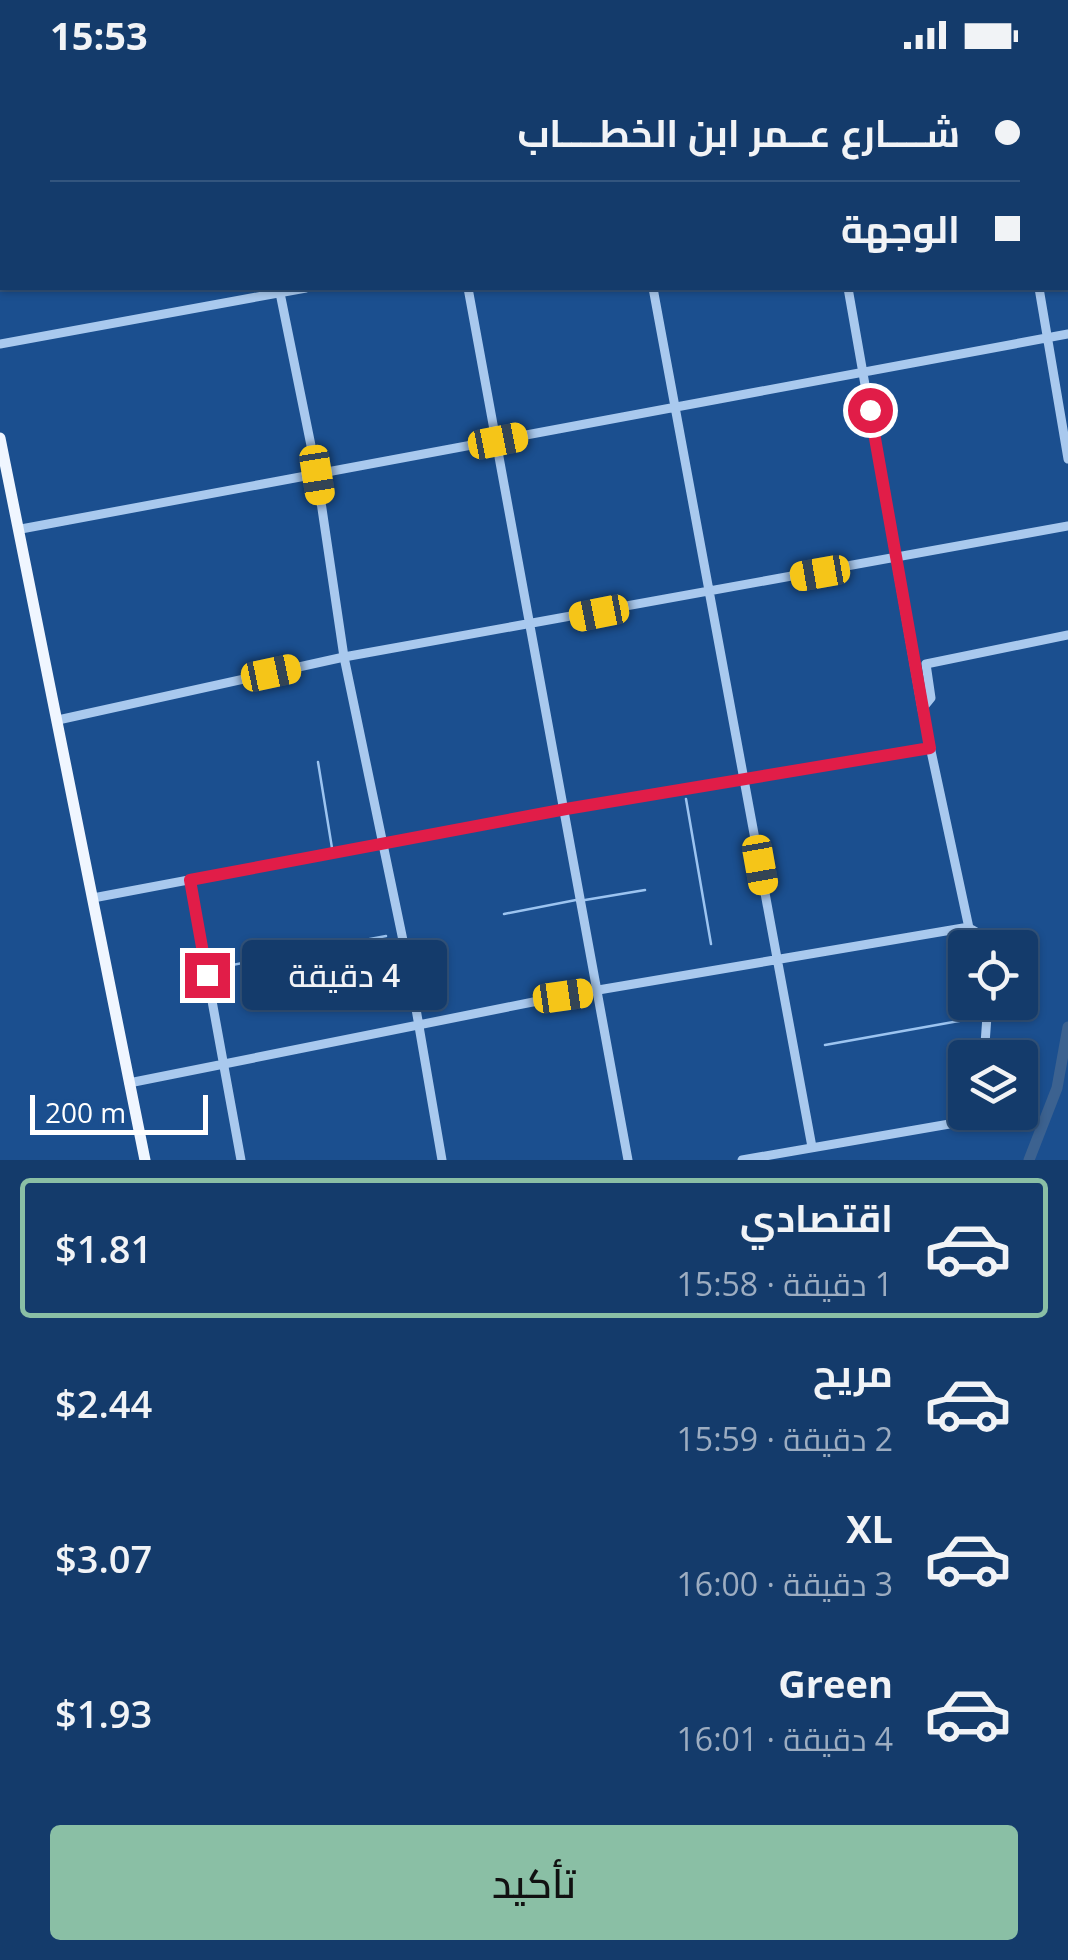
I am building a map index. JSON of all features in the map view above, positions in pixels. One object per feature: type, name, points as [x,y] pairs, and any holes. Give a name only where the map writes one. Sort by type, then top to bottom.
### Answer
[{"type":"main road","points":[[0,438],[4,477],[21,530],[144,1160]]},
{"type":"street","points":[[0,344],[280,290],[317,475],[344,657],[442,1160]]},
{"type":"street","points":[[468,290],[628,1160]]},
{"type":"street","points":[[653,290],[677,408],[706,593],[812,1148]]},
{"type":"street","points":[[848,290],[922,709],[971,930]]},
{"type":"street","points":[[1039,290],[1044,338],[1068,459]]},
{"type":"street","points":[[21,530],[1068,334]]},
{"type":"street","points":[[58,720],[344,657],[1068,526]]},
{"type":"street","points":[[922,709],[932,698],[926,664],[1068,635]]},
{"type":"street","points":[[93,898],[566,809],[930,748]]},
{"type":"street","points":[[190,880],[241,1160]]},
{"type":"street","points":[[129,1082],[600,991],[969,927]]},
{"type":"street","points":[[742,1160],[948,1124]]},
{"type":"waterway","points":[[318,762],[332,848]]},
{"type":"waterway","points":[[686,799],[711,944]]},
{"type":"waterway","points":[[585,900],[645,890]]},
{"type":"waterway","points":[[504,914],[576,900]]},
{"type":"waterway","points":[[211,969],[386,936]]},
{"type":"waterway","points":[[825,1045],[964,1020]]},
{"type":"waterway","points":[[1029,1160],[1057,1088],[1068,1027]]},
{"type":"route","points":[[207,975],[190,880],[566,809],[930,748],[870,410]]}]
